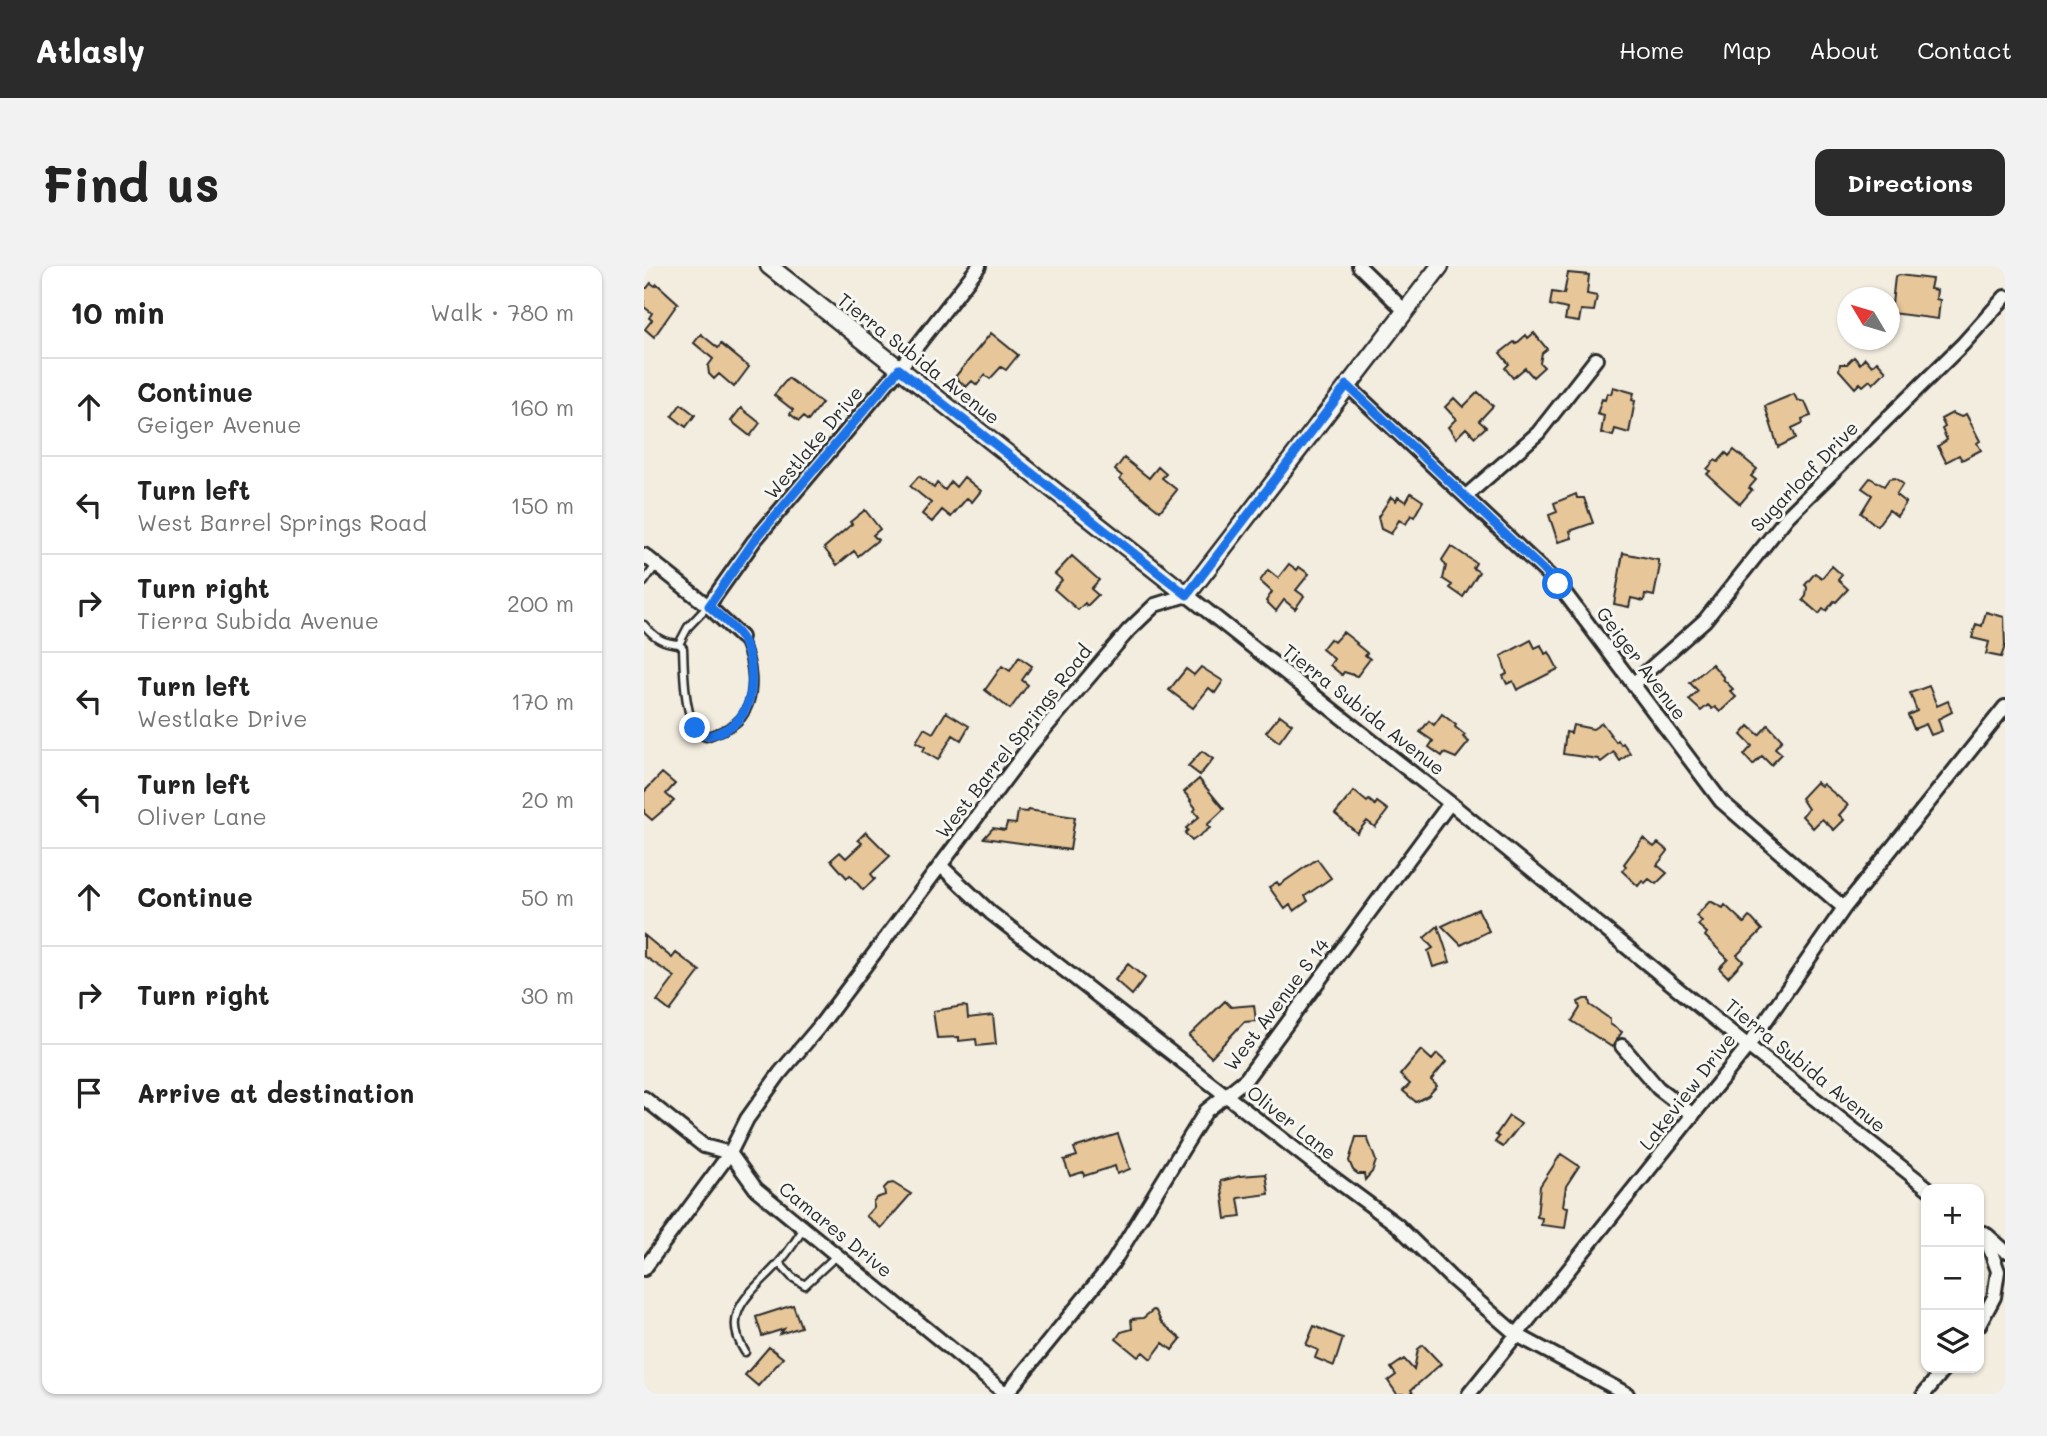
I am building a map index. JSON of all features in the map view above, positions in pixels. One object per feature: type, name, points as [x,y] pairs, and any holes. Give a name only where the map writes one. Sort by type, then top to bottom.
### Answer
[{"type":"street","name":"Tierra Subida Avenue","points":[[769,266],[1450,803],[1748,1046],[1923,1184]]},
{"type":"street","name":"Westlake Drive","points":[[709,606],[754,541],[899,369],[979,266]]},
{"type":"street","points":[[1359,266],[1404,310]]},
{"type":"street","points":[[1187,595],[1440,266]]},
{"type":"street","name":"Sugarloaf Drive","points":[[1634,683],[1705,620],[1788,516],[1964,344],[2005,297]]},
{"type":"street","points":[[1466,496],[1538,433],[1596,359]]},
{"type":"street","name":"Geiger Avenue","points":[[1347,385],[1558,584],[1721,801],[1844,908]]},
{"type":"street","points":[[644,555],[709,606],[741,637]]},
{"type":"street","name":"West Barrel Springs Road","points":[[644,1269],[730,1153],[747,1119],[780,1073],[819,1027],[1030,746],[1128,631],[1155,605],[1187,595]]},
{"type":"street","name":"Lakeview Drive","points":[[1469,1394],[1748,1046],[1844,908],[2005,707]]},
{"type":"street","name":"West Avenue S 14","points":[[1006,1394],[1112,1264],[1206,1111],[1246,1079],[1450,803]]},
{"type":"street","name":"Oliver Lane","points":[[941,866],[991,914],[1397,1225],[1450,1277],[1517,1335],[1627,1394]]},
{"type":"street","points":[[1622,1046],[1658,1088],[1693,1115]]},
{"type":"street","points":[[644,1097],[704,1146],[730,1153]]},
{"type":"street","name":"Camares Drive","points":[[730,1153],[757,1189],[1006,1394]]},
{"type":"street","points":[[1984,1233],[2005,1251]]},
{"type":"street","points":[[1984,1236],[1998,1271],[1994,1297],[1984,1316]]},
{"type":"street","points":[[1924,1394],[1941,1373]]},
{"type":"lane","points":[[644,582],[656,565]]},
{"type":"lane","name":"Westlake Drive","points":[[680,644],[688,627],[709,606]]},
{"type":"lane","points":[[644,625],[658,639],[680,644],[683,648],[689,712],[695,728],[706,737],[734,724],[748,706],[752,692],[752,675],[749,653],[741,637]]},
{"type":"lane","points":[[745,1352],[737,1339],[737,1312],[742,1302],[779,1263],[804,1228]]},
{"type":"lane","points":[[779,1263],[792,1277],[805,1285],[837,1255]]},
{"type":"building","points":[[1568,273],[1589,275],[1587,294],[1597,296],[1594,311],[1581,310],[1579,322],[1565,320],[1567,309],[1550,305],[1552,292],[1564,294]]},
{"type":"building","points":[[1899,275],[1932,279],[1930,289],[1937,290],[1936,299],[1940,300],[1938,319],[1900,314],[1900,287],[1894,287],[1895,277]]},
{"type":"building","points":[[651,283],[655,286],[657,284],[678,303],[654,337],[645,329],[652,320],[649,318],[652,313],[644,307],[644,288]]},
{"type":"building","points":[[991,333],[1018,355],[1006,370],[1001,367],[990,379],[985,375],[977,385],[972,381],[966,387],[955,377]]},
{"type":"building","points":[[1534,333],[1547,349],[1542,353],[1540,363],[1544,367],[1533,377],[1525,368],[1513,378],[1505,368],[1509,364],[1500,353],[1514,342],[1516,344],[1526,335],[1528,338]]},
{"type":"building","points":[[701,334],[718,348],[721,344],[749,367],[734,387],[719,374],[714,379],[709,374],[708,366],[713,359],[694,343]]},
{"type":"building","points":[[1854,357],[1860,364],[1865,358],[1872,366],[1877,361],[1886,371],[1873,384],[1870,380],[1855,388],[1839,370],[1840,364],[1847,364]]},
{"type":"building","points":[[788,378],[822,403],[808,421],[803,417],[799,421],[790,414],[793,410],[774,395]]},
{"type":"building","points":[[1613,387],[1634,393],[1632,400],[1635,401],[1629,433],[1615,429],[1613,436],[1601,433],[1604,416],[1597,414],[1602,399],[1605,400],[1607,393],[1611,394]]},
{"type":"building","points":[[1478,392],[1493,406],[1479,421],[1486,427],[1475,437],[1466,428],[1456,438],[1448,427],[1456,419],[1445,407],[1454,398],[1463,407]]},
{"type":"building","points":[[1794,394],[1797,400],[1805,402],[1811,416],[1802,419],[1803,423],[1792,428],[1796,438],[1778,447],[1765,406]]},
{"type":"building","points":[[681,404],[695,415],[686,427],[672,416]]},
{"type":"building","points":[[741,408],[760,423],[750,436],[731,421]]},
{"type":"building","points":[[1952,413],[1961,417],[1966,414],[1980,441],[1977,443],[1981,450],[1962,460],[1959,455],[1946,462],[1938,446],[1947,440],[1941,419]]},
{"type":"building","points":[[1734,450],[1757,469],[1751,476],[1756,480],[1749,488],[1752,490],[1740,504],[1707,474],[1710,471],[1707,469],[1715,460],[1718,462],[1726,453],[1729,456]]},
{"type":"building","points":[[1124,458],[1149,478],[1158,467],[1166,474],[1162,478],[1177,490],[1160,511],[1120,479],[1122,476],[1115,470]]},
{"type":"building","points":[[919,476],[934,488],[937,483],[945,490],[951,482],[956,487],[964,477],[981,491],[972,502],[967,498],[951,517],[942,510],[932,522],[922,514],[931,503],[910,486]]},
{"type":"building","points":[[1870,478],[1884,486],[1889,479],[1895,478],[1903,484],[1896,495],[1906,503],[1897,516],[1889,510],[1877,526],[1861,513],[1872,495],[1862,488]]},
{"type":"building","points":[[1411,493],[1423,501],[1414,517],[1411,515],[1406,524],[1399,520],[1391,534],[1381,529],[1378,517],[1391,497],[1396,501],[1398,497],[1406,502]]},
{"type":"building","points":[[1576,494],[1577,498],[1584,498],[1593,523],[1570,531],[1572,538],[1558,542],[1549,515],[1557,512],[1554,503]]},
{"type":"building","points":[[865,510],[880,529],[873,535],[878,540],[858,556],[854,551],[837,565],[824,548]]},
{"type":"building","points":[[1451,546],[1476,563],[1473,568],[1479,572],[1463,597],[1443,579],[1446,566],[1442,560]]},
{"type":"building","points":[[1623,553],[1658,560],[1660,565],[1654,596],[1645,594],[1644,601],[1631,598],[1629,607],[1614,604]]},
{"type":"building","points":[[1072,556],[1099,580],[1091,589],[1098,595],[1087,606],[1085,603],[1078,610],[1054,589],[1062,580],[1055,574]]},
{"type":"building","points":[[1289,564],[1309,574],[1296,590],[1304,596],[1295,609],[1284,600],[1276,611],[1266,601],[1272,592],[1260,581],[1268,570],[1278,578]]},
{"type":"building","points":[[1832,566],[1842,575],[1838,580],[1848,589],[1826,611],[1823,609],[1819,614],[1803,600],[1806,596],[1805,585],[1815,573],[1822,578]]},
{"type":"building","points":[[1986,612],[2004,617],[2005,646],[2001,657],[1986,654],[1989,642],[1972,638],[1976,624],[1982,626]]},
{"type":"building","points":[[1343,632],[1367,653],[1365,655],[1370,659],[1357,676],[1344,672],[1342,675],[1330,665],[1334,659],[1322,649],[1330,639],[1334,642]]},
{"type":"building","points":[[1531,640],[1535,648],[1541,645],[1545,654],[1549,652],[1558,669],[1517,690],[1513,681],[1507,684],[1503,676],[1507,674],[1501,656]]},
{"type":"building","points":[[1019,657],[1032,666],[1022,680],[1028,685],[1010,709],[985,690],[1002,666],[1010,671]]},
{"type":"building","points":[[1712,664],[1733,689],[1730,691],[1736,697],[1720,712],[1708,705],[1701,711],[1689,700],[1698,691],[1690,683]]},
{"type":"building","points":[[1201,667],[1223,681],[1215,693],[1209,688],[1193,708],[1169,690],[1186,669],[1194,675]]},
{"type":"building","points":[[1929,686],[1937,706],[1948,701],[1952,712],[1938,719],[1942,731],[1931,735],[1926,724],[1914,729],[1908,715],[1917,711],[1910,693]]},
{"type":"building","points":[[946,712],[969,726],[961,740],[953,735],[938,760],[923,751],[925,747],[916,742],[924,728],[933,733]]},
{"type":"building","points":[[1442,714],[1456,725],[1469,742],[1456,758],[1444,753],[1442,756],[1429,747],[1433,741],[1420,732],[1429,721],[1434,725]]},
{"type":"building","points":[[1280,715],[1292,724],[1279,742],[1266,732]]},
{"type":"building","points":[[1602,723],[1616,742],[1618,740],[1621,745],[1623,743],[1630,753],[1620,761],[1614,752],[1601,762],[1598,759],[1563,754],[1566,732],[1571,733],[1573,725],[1593,729]]},
{"type":"building","points":[[1768,725],[1782,740],[1775,748],[1782,754],[1771,765],[1762,756],[1753,765],[1744,755],[1752,746],[1741,735],[1749,726],[1759,735]]},
{"type":"building","points":[[1202,751],[1213,759],[1200,775],[1188,766]]},
{"type":"building","points":[[662,773],[675,784],[666,794],[674,801],[652,820],[644,813],[644,792]]},
{"type":"building","points":[[1199,779],[1224,809],[1207,825],[1210,828],[1192,841],[1185,833],[1188,830],[1186,828],[1199,817],[1184,792]]},
{"type":"building","points":[[1816,782],[1821,786],[1823,784],[1848,805],[1839,815],[1844,820],[1834,830],[1822,819],[1813,828],[1802,816],[1808,809],[1801,798]]},
{"type":"building","points":[[1354,791],[1367,802],[1369,800],[1375,805],[1377,802],[1388,810],[1375,827],[1367,821],[1357,833],[1335,814]]},
{"type":"building","points":[[1018,811],[1075,817],[1070,850],[984,838],[993,828],[1005,830],[1007,823],[1016,824]]},
{"type":"building","points":[[866,832],[890,856],[871,874],[875,879],[863,890],[850,875],[847,878],[831,860],[840,852],[846,858],[862,843],[858,840]]},
{"type":"building","points":[[1643,838],[1654,847],[1658,843],[1668,851],[1657,865],[1667,873],[1656,884],[1649,879],[1638,886],[1622,871]]},
{"type":"building","points":[[1317,859],[1331,878],[1305,896],[1308,901],[1294,911],[1290,905],[1285,909],[1269,887],[1277,882],[1279,885]]},
{"type":"building","points":[[1710,901],[1723,908],[1725,905],[1744,923],[1749,917],[1762,930],[1737,955],[1743,961],[1728,977],[1719,968],[1728,959],[1698,925],[1702,921],[1696,916]]},
{"type":"building","points":[[1478,909],[1489,931],[1461,945],[1442,926]]},
{"type":"building","points":[[1438,926],[1450,962],[1433,967],[1428,951],[1433,948],[1424,938]]},
{"type":"building","points":[[644,935],[672,958],[676,953],[700,971],[670,1011],[657,1001],[675,977],[644,956]]},
{"type":"building","points":[[1128,964],[1145,978],[1132,995],[1115,980]]},
{"type":"building","points":[[1589,999],[1590,1005],[1610,1019],[1610,1024],[1622,1032],[1612,1047],[1572,1021],[1580,1008],[1578,1002]]},
{"type":"building","points":[[1225,1001],[1231,1007],[1254,1005],[1256,1021],[1244,1022],[1211,1057],[1189,1036]]},
{"type":"building","points":[[967,1007],[968,1018],[993,1015],[996,1044],[977,1046],[976,1039],[959,1041],[959,1037],[937,1038],[933,1011]]},
{"type":"building","points":[[1421,1050],[1432,1060],[1437,1054],[1446,1062],[1431,1080],[1437,1086],[1428,1096],[1416,1102],[1403,1091],[1410,1084],[1400,1075]]},
{"type":"building","points":[[1509,1116],[1521,1124],[1503,1147],[1495,1142],[1499,1137],[1496,1135]]},
{"type":"building","points":[[1118,1134],[1130,1169],[1117,1174],[1115,1166],[1084,1176],[1083,1172],[1070,1176],[1064,1160],[1077,1156],[1074,1148]]},
{"type":"building","points":[[1356,1137],[1367,1137],[1376,1161],[1365,1180],[1364,1174],[1353,1170],[1349,1161]]},
{"type":"building","points":[[1561,1154],[1579,1166],[1566,1186],[1563,1206],[1568,1207],[1565,1228],[1541,1225],[1542,1218],[1537,1217],[1540,1186]]},
{"type":"building","points":[[1266,1174],[1269,1194],[1238,1198],[1241,1217],[1226,1219],[1221,1181]]},
{"type":"building","points":[[893,1183],[911,1194],[881,1228],[866,1216],[874,1207],[876,1198],[885,1195],[884,1188]]},
{"type":"building","points":[[793,1305],[801,1327],[762,1336],[756,1317]]},
{"type":"building","points":[[1153,1310],[1161,1322],[1181,1339],[1172,1350],[1163,1343],[1151,1359],[1143,1352],[1138,1357],[1116,1339],[1121,1332],[1132,1329],[1131,1319],[1143,1318]]},
{"type":"building","points":[[1314,1326],[1343,1338],[1334,1366],[1315,1358],[1318,1350],[1306,1345]]},
{"type":"building","points":[[1423,1345],[1441,1364],[1411,1390],[1414,1394],[1397,1394],[1388,1381],[1396,1375],[1391,1368],[1404,1359],[1414,1370],[1418,1349]]},
{"type":"building","points":[[769,1347],[783,1358],[758,1386],[745,1375]]},
{"type":"route","points":[[695,728],[706,737],[723,731],[741,717],[752,692],[749,653],[741,637],[709,606],[754,541],[899,369],[1187,595],[1347,385],[1558,584]]}]
